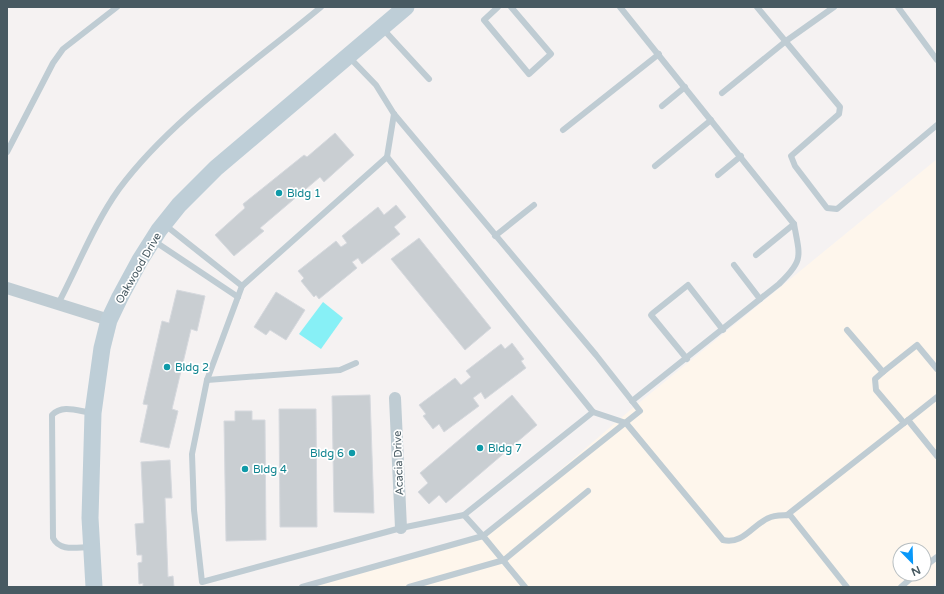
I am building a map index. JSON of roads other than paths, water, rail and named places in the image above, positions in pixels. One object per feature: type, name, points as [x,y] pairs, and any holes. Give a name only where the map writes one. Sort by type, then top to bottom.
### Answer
[{"type":"street","name":"Oakwood Drive","points":[[94,587],[91,547],[91,448],[93,413],[102,348],[109,320],[140,260],[164,224],[179,205],[216,168],[406,7]]},
{"type":"street","points":[[7,288],[109,320]]},
{"type":"street","name":"Acacia Drive","points":[[395,398],[401,528]]},
{"type":"lane","points":[[7,152],[53,63],[63,49],[117,7]]},
{"type":"lane","points":[[58,304],[107,207],[135,169],[163,140],[214,94],[321,7]]},
{"type":"lane","points":[[495,8],[484,20],[529,74],[551,54],[511,7]]},
{"type":"lane","points":[[620,7],[794,224],[799,258],[797,266],[779,284],[687,359],[632,401]]},
{"type":"lane","points":[[757,7],[840,107],[839,114],[791,156],[795,166],[827,208],[837,209],[937,125]]},
{"type":"lane","points":[[722,93],[786,41],[834,7]]},
{"type":"lane","points":[[898,7],[937,60]]},
{"type":"lane","points":[[382,27],[429,79]]},
{"type":"lane","points":[[563,130],[658,54]]},
{"type":"lane","points":[[302,587],[483,536],[640,411],[394,114],[376,85],[348,56]]},
{"type":"lane","points":[[662,106],[685,87]]},
{"type":"lane","points":[[394,114],[387,157],[242,286],[207,380],[192,454],[194,510],[203,585],[401,528],[464,515],[593,412]]},
{"type":"lane","points":[[655,166],[711,120]]},
{"type":"lane","points":[[718,176],[741,156]]},
{"type":"lane","points":[[387,157],[593,412],[626,423],[723,540],[730,542],[738,540],[771,517],[787,515],[937,397]]},
{"type":"lane","points":[[495,236],[534,205]]},
{"type":"lane","points":[[164,224],[242,286]]},
{"type":"lane","points":[[756,255],[794,224]]},
{"type":"lane","points":[[153,240],[238,297]]},
{"type":"lane","points":[[734,266],[760,299]]},
{"type":"lane","points":[[687,359],[651,315],[658,309],[688,285],[723,330]]},
{"type":"lane","points":[[847,330],[883,372]]},
{"type":"lane","points":[[937,369],[917,345],[875,379],[876,390],[937,456]]},
{"type":"lane","points":[[207,380],[340,370],[356,363]]},
{"type":"lane","points":[[91,547],[65,548],[56,543],[53,538],[52,415],[56,411],[64,408],[93,413]]},
{"type":"lane","points":[[409,587],[504,560],[588,491]]},
{"type":"lane","points":[[464,515],[504,560],[525,587]]},
{"type":"lane","points":[[787,515],[790,515],[847,587]]},
{"type":"water","points":[[323,302],[343,318],[321,349],[299,334]]},
{"type":"place","name":"Bldg 1","points":[[279,193]]},
{"type":"place","name":"Bldg 2","points":[[167,367]]},
{"type":"place","name":"Bldg 7","points":[[480,448]]},
{"type":"place","name":"Bldg 6","points":[[352,453]]},
{"type":"place","name":"Bldg 4","points":[[245,469]]}]
